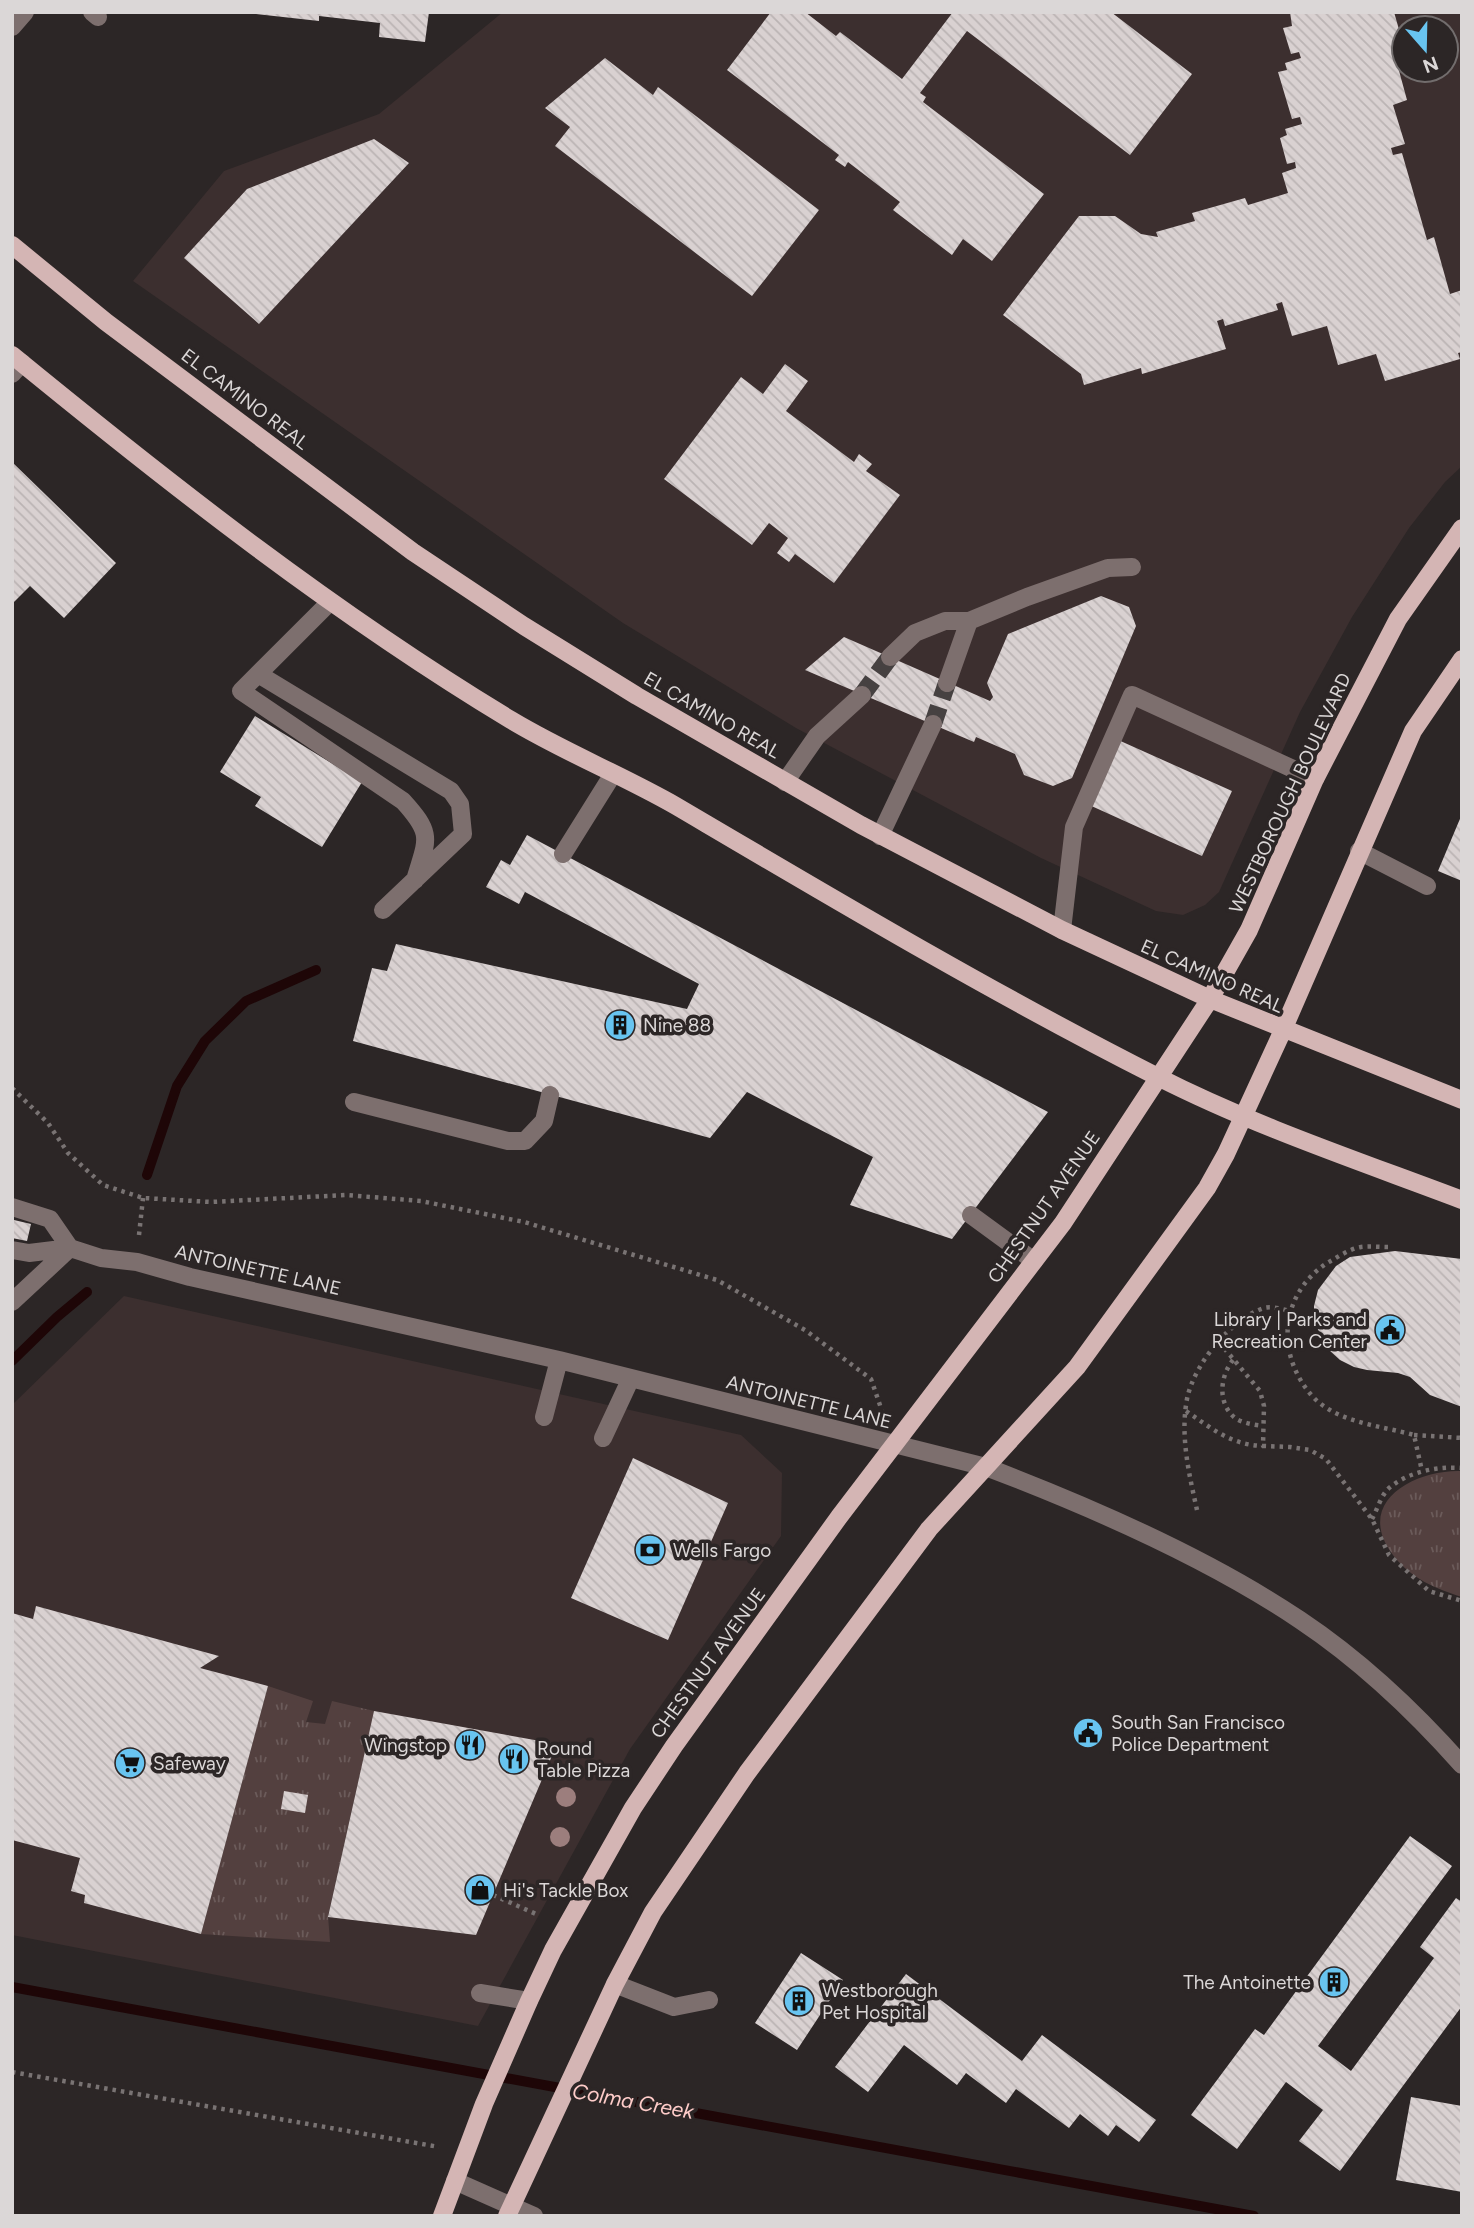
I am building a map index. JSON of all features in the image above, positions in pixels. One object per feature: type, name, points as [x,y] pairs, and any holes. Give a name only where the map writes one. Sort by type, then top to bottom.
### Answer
[{"type":"main road","name":"EL CAMINO REAL","points":[[12,245],[106,322],[413,552],[524,626],[637,696],[880,835],[1062,930],[1210,999],[1462,1100]]},
{"type":"main road","points":[[16,364],[330,602],[514,722],[671,803],[836,901],[1158,1077],[1244,1116],[1462,1200]]},
{"type":"main road","name":"WESTBOROUGH BOULEVARD","points":[[1158,1077],[1210,999],[1249,930],[1315,779],[1398,619],[1462,527]]},
{"type":"main road","points":[[509,2211],[580,2056],[653,1912],[747,1773],[929,1529],[1085,1355],[1207,1188],[1244,1116],[1283,1030],[1413,730],[1462,660]]},
{"type":"main road","name":"CHESTNUT AVENUE","points":[[442,2216],[484,2105],[529,2001],[553,1950],[633,1808],[667,1756],[893,1444],[1063,1223],[1158,1077]]},
{"type":"street","points":[[12,27],[25,12]]},
{"type":"street","points":[[890,657],[915,633],[945,621],[970,621],[1108,568],[1132,567]]},
{"type":"street","points":[[330,602],[241,691],[403,801],[419,819],[426,840],[415,880]]},
{"type":"street","points":[[947,683],[970,621]]},
{"type":"street","points":[[258,674],[451,791],[460,804],[463,834],[383,910]]},
{"type":"street","points":[[785,782],[817,736],[862,695]]},
{"type":"street","points":[[1062,930],[1074,827],[1132,695],[1315,779]]},
{"type":"street","points":[[880,835],[933,724]]},
{"type":"street","points":[[563,854],[613,774]]},
{"type":"street","points":[[1359,851],[1427,886]]},
{"type":"street","points":[[354,1102],[508,1141],[525,1141],[544,1121],[550,1095]]},
{"type":"street","points":[[12,1208],[50,1219],[70,1248],[12,1302]]},
{"type":"street","points":[[971,1215],[1034,1261]]},
{"type":"street","name":"ANTOINETTE LANE","points":[[12,1250],[29,1253],[70,1248],[102,1258],[137,1262],[190,1277],[559,1360],[986,1467],[1036,1486],[1185,1554],[1301,1620],[1356,1662],[1462,1765]]},
{"type":"street","points":[[544,1417],[559,1360]]},
{"type":"street","points":[[603,1438],[631,1378]]},
{"type":"street","points":[[615,1984],[674,2007],[709,2000]]},
{"type":"street","points":[[480,1993],[529,2001]]},
{"type":"street","points":[[455,2181],[509,2211],[534,2216]]},
{"type":"path","points":[[12,1088],[48,1123],[68,1153],[103,1185],[143,1198],[211,1202],[346,1195],[421,1201],[524,1222],[717,1280],[805,1330],[870,1379],[893,1444]]},
{"type":"path","points":[[137,1262],[143,1198]]},
{"type":"path","points":[[1388,1247],[1361,1247],[1341,1254],[1315,1272],[1295,1296],[1287,1320],[1289,1345],[1297,1371],[1315,1398],[1343,1417],[1414,1435],[1462,1438]]},
{"type":"path","points":[[1197,1510],[1186,1459],[1187,1397],[1196,1377],[1210,1352],[1227,1331],[1248,1316],[1267,1307],[1290,1311]]},
{"type":"path","points":[[1219,1342],[1260,1391],[1264,1406],[1263,1446]]},
{"type":"path","points":[[1233,1360],[1223,1377],[1222,1390],[1226,1404],[1235,1418],[1263,1426]]},
{"type":"path","points":[[1186,1410],[1231,1441],[1247,1446],[1310,1450],[1326,1459],[1373,1519],[1389,1555],[1409,1576],[1429,1591],[1462,1601]]},
{"type":"path","points":[[1414,1435],[1422,1471]]},
{"type":"path","points":[[1373,1519],[1387,1490],[1422,1471],[1462,1468]]},
{"type":"path","points":[[493,1895],[536,1914]]},
{"type":"path","points":[[12,2072],[466,2152]]},
{"type":"shaded area","points":[[503,12],[1462,12],[1462,466],[1445,482],[1409,528],[1352,617],[1300,712],[1219,892],[1205,905],[1183,915],[1156,911],[1041,858],[796,728],[623,623],[133,281],[224,171],[379,114]]},
{"type":"shaded area","points":[[124,1296],[741,1435],[782,1473],[781,1536],[630,1749],[478,2026],[12,1935],[12,1405]]},
{"type":"green space","points":[[1462,1471],[1462,1597],[1424,1582],[1407,1570],[1393,1555],[1383,1536],[1380,1519],[1385,1505],[1395,1492],[1409,1483],[1426,1476]]},
{"type":"green space","points":[[268,1686],[313,1701],[306,1722],[325,1724],[332,1701],[374,1711],[328,1916],[330,1942],[201,1934]]},
{"type":"building","points":[[256,12],[429,12],[425,42],[379,37],[380,23],[319,16],[319,21]]},
{"type":"building","points":[[771,12],[805,12],[836,36],[840,32],[902,79],[953,12],[1111,12],[1192,74],[1130,155],[967,31],[920,93],[926,97],[923,102],[1044,194],[992,261],[963,239],[952,255],[893,210],[900,202],[848,162],[845,167],[835,160],[839,155],[727,70]]},
{"type":"building","points":[[1290,12],[1394,12],[1390,14],[1390,84],[1403,84],[1407,100],[1393,105],[1405,144],[1391,148],[1393,155],[1402,153],[1427,240],[1434,237],[1450,294],[1462,290],[1462,352],[1458,353],[1460,359],[1385,381],[1376,354],[1338,365],[1327,326],[1292,336],[1282,302],[1276,304],[1278,310],[1225,326],[1223,319],[1217,321],[1226,349],[1142,374],[1141,368],[1084,385],[1081,374],[1003,315],[1079,216],[1115,216],[1141,234],[1158,237],[1156,232],[1195,221],[1192,213],[1245,198],[1248,205],[1288,193],[1282,173],[1296,168],[1295,162],[1287,164],[1280,138],[1287,135],[1285,129],[1302,124],[1300,117],[1292,119],[1278,72],[1287,70],[1285,63],[1301,58],[1299,52],[1291,54],[1283,28],[1292,26]]},
{"type":"building","points":[[605,58],[653,95],[658,87],[819,210],[752,296],[555,146],[570,127],[545,108]]},
{"type":"building","points":[[374,139],[409,163],[259,324],[184,258],[247,189]]},
{"type":"building","points":[[785,364],[808,381],[786,411],[854,462],[859,454],[872,464],[866,471],[900,495],[834,583],[795,554],[789,562],[777,553],[788,538],[769,523],[752,545],[664,479],[741,377],[763,394]]},
{"type":"building","points":[[12,462],[116,563],[64,618],[30,586],[12,604]]},
{"type":"building","points":[[1101,596],[1129,607],[1136,626],[1072,778],[1053,786],[1024,775],[1015,754],[976,737],[974,742],[805,670],[844,637],[990,701],[993,697],[987,683],[1008,634]]},
{"type":"building","points":[[255,716],[362,782],[322,847],[255,806],[261,797],[220,772]]},
{"type":"building","points":[[1116,739],[1232,791],[1202,856],[1087,804]]},
{"type":"building","points":[[1462,814],[1462,881],[1438,871]]},
{"type":"building","name":"Nine 88","points":[[527,835],[1048,1112],[952,1239],[850,1205],[873,1157],[747,1092],[710,1138],[353,1041],[372,968],[387,971],[396,944],[687,1009],[699,984],[525,892],[519,904],[486,887],[501,860],[510,865]]},
{"type":"building","points":[[14,1220],[31,1224],[27,1241],[12,1238]]},
{"type":"building","name":"Library | Parks and Recreation Center","points":[[1395,1251],[1462,1259],[1462,1407],[1430,1395],[1410,1377],[1354,1367],[1340,1360],[1329,1350],[1314,1322],[1318,1290],[1336,1266],[1350,1257]]},
{"type":"building","name":"Wells Fargo","points":[[633,1458],[728,1503],[668,1640],[571,1598]]},
{"type":"building","name":"Safeway","points":[[36,1606],[219,1656],[200,1668],[268,1686],[201,1934],[84,1903],[85,1895],[71,1891],[80,1858],[12,1840],[12,1613],[33,1619]]},
{"type":"building","points":[[374,1711],[557,1744],[476,1935],[328,1917]]},
{"type":"building","points":[[284,1791],[308,1795],[305,1813],[281,1809]]},
{"type":"building","name":"The Antoinette","points":[[1410,1836],[1452,1866],[1318,2046],[1351,2071],[1434,1958],[1420,1947],[1456,1898],[1462,1902],[1462,2006],[1340,2171],[1299,2141],[1323,2110],[1286,2082],[1237,2149],[1191,2115],[1255,2029],[1264,2035]]},
{"type":"building","name":"Westborough Pet Hospital","points":[[801,1953],[843,1980],[797,2050],[755,2023]]},
{"type":"building","points":[[906,1974],[1022,2061],[1042,2035],[1156,2120],[1139,2142],[1116,2125],[1108,2136],[1080,2114],[1069,2128],[1016,2089],[1006,2103],[966,2073],[957,2085],[904,2045],[868,2092],[835,2067]]},
{"type":"building","points":[[1411,2097],[1462,2106],[1462,2192],[1396,2180]]},
{"type":"waterway","points":[[147,1175],[177,1086],[205,1041],[246,1001],[316,970]]},
{"type":"waterway","points":[[12,1361],[87,1292]]},
{"type":"waterway","name":"Colma Creek","points":[[12,1987],[1254,2216]]},
{"type":"tunnel","points":[[862,695],[890,657]]},
{"type":"tunnel","points":[[933,724],[947,683]]},
{"type":"place","name":"Nine 88","points":[[620,1025]]},
{"type":"place","name":"Library | Parks and Recreation Center","points":[[1390,1330]]},
{"type":"place","name":"Wells Fargo","points":[[650,1550]]},
{"type":"place","name":"South San Francisco Police Department","points":[[1088,1733]]},
{"type":"place","name":"Wingstop","points":[[470,1745]]},
{"type":"place","name":"Round Table Pizza","points":[[514,1759]]},
{"type":"place","name":"Safeway","points":[[130,1763]]},
{"type":"place","name":"Hi's Tackle Box","points":[[480,1890]]},
{"type":"place","name":"The Antoinette","points":[[1334,1982]]},
{"type":"place","name":"Westborough Pet Hospital","points":[[799,2001]]}]
